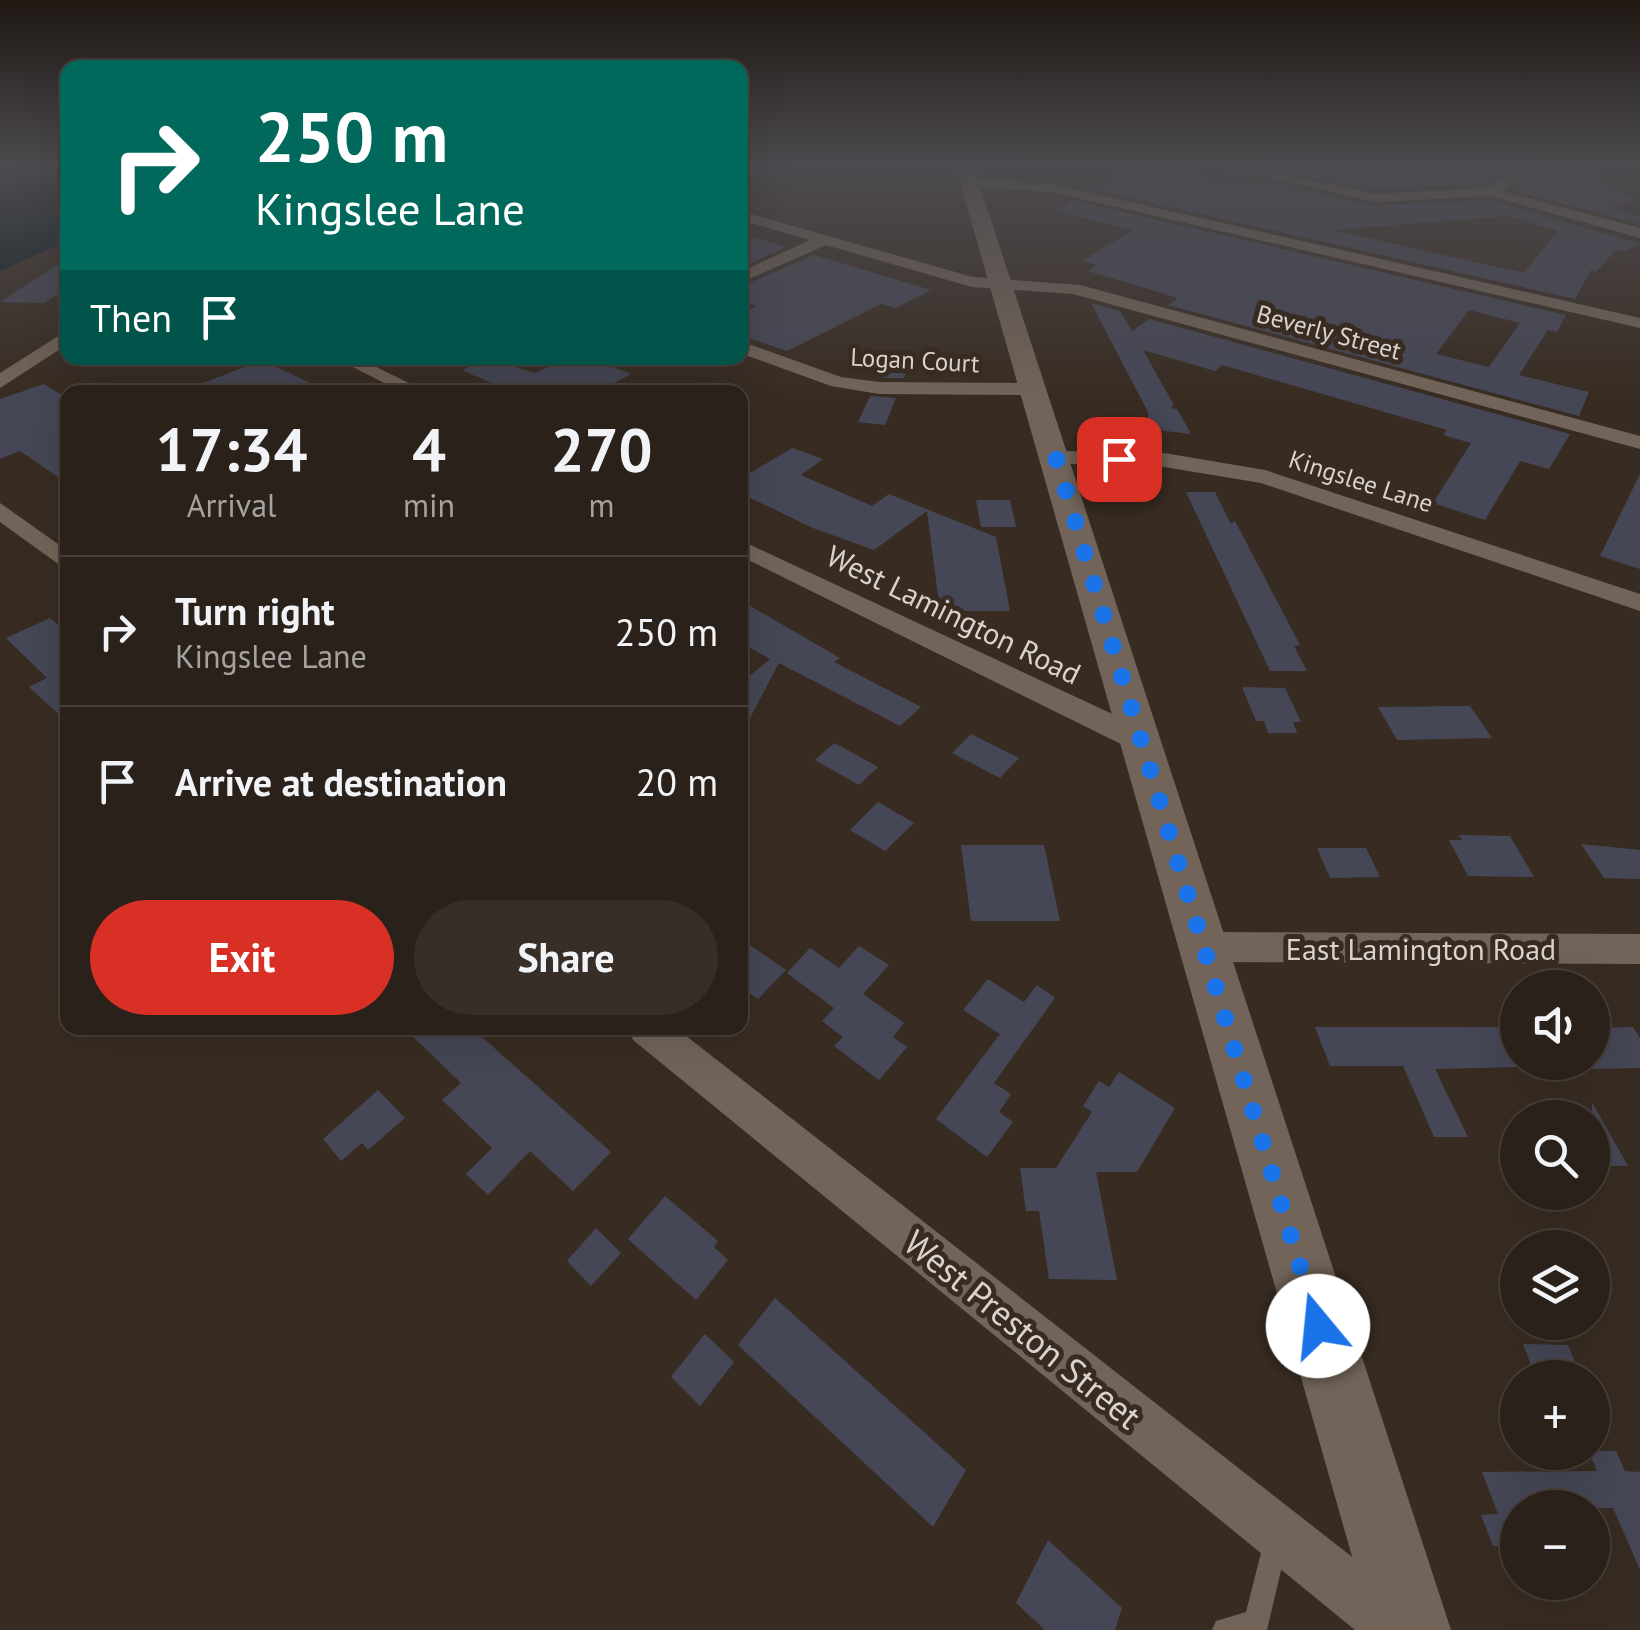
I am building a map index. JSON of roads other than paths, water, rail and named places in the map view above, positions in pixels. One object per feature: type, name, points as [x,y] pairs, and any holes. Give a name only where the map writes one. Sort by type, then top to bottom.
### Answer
[{"type":"main road","points":[[989,244],[1412,1630]]},
{"type":"street","points":[[748,274],[816,244]]},
{"type":"street","name":"Beverly Street","points":[[839,244],[972,282],[1074,289],[1640,444]]},
{"type":"street","points":[[1297,244],[1640,323]]},
{"type":"street","points":[[0,382],[60,341]]},
{"type":"street","name":"Logan Court","points":[[748,350],[838,382],[879,388],[1034,389]]},
{"type":"street","points":[[359,365],[402,385]]},
{"type":"street","name":"Kingslee Lane","points":[[1056,458],[1164,460],[1265,477],[1640,604]]},
{"type":"street","points":[[0,510],[60,558]]},
{"type":"street","name":"West Lamington Road","points":[[748,551],[1140,740]]},
{"type":"street","name":"East Lamington Road","points":[[1202,947],[1640,949]]},
{"type":"street","name":"West Preston Street","points":[[656,1035],[1400,1630]]},
{"type":"lane","points":[[1225,1630],[1258,1622],[1278,1532]]}]
